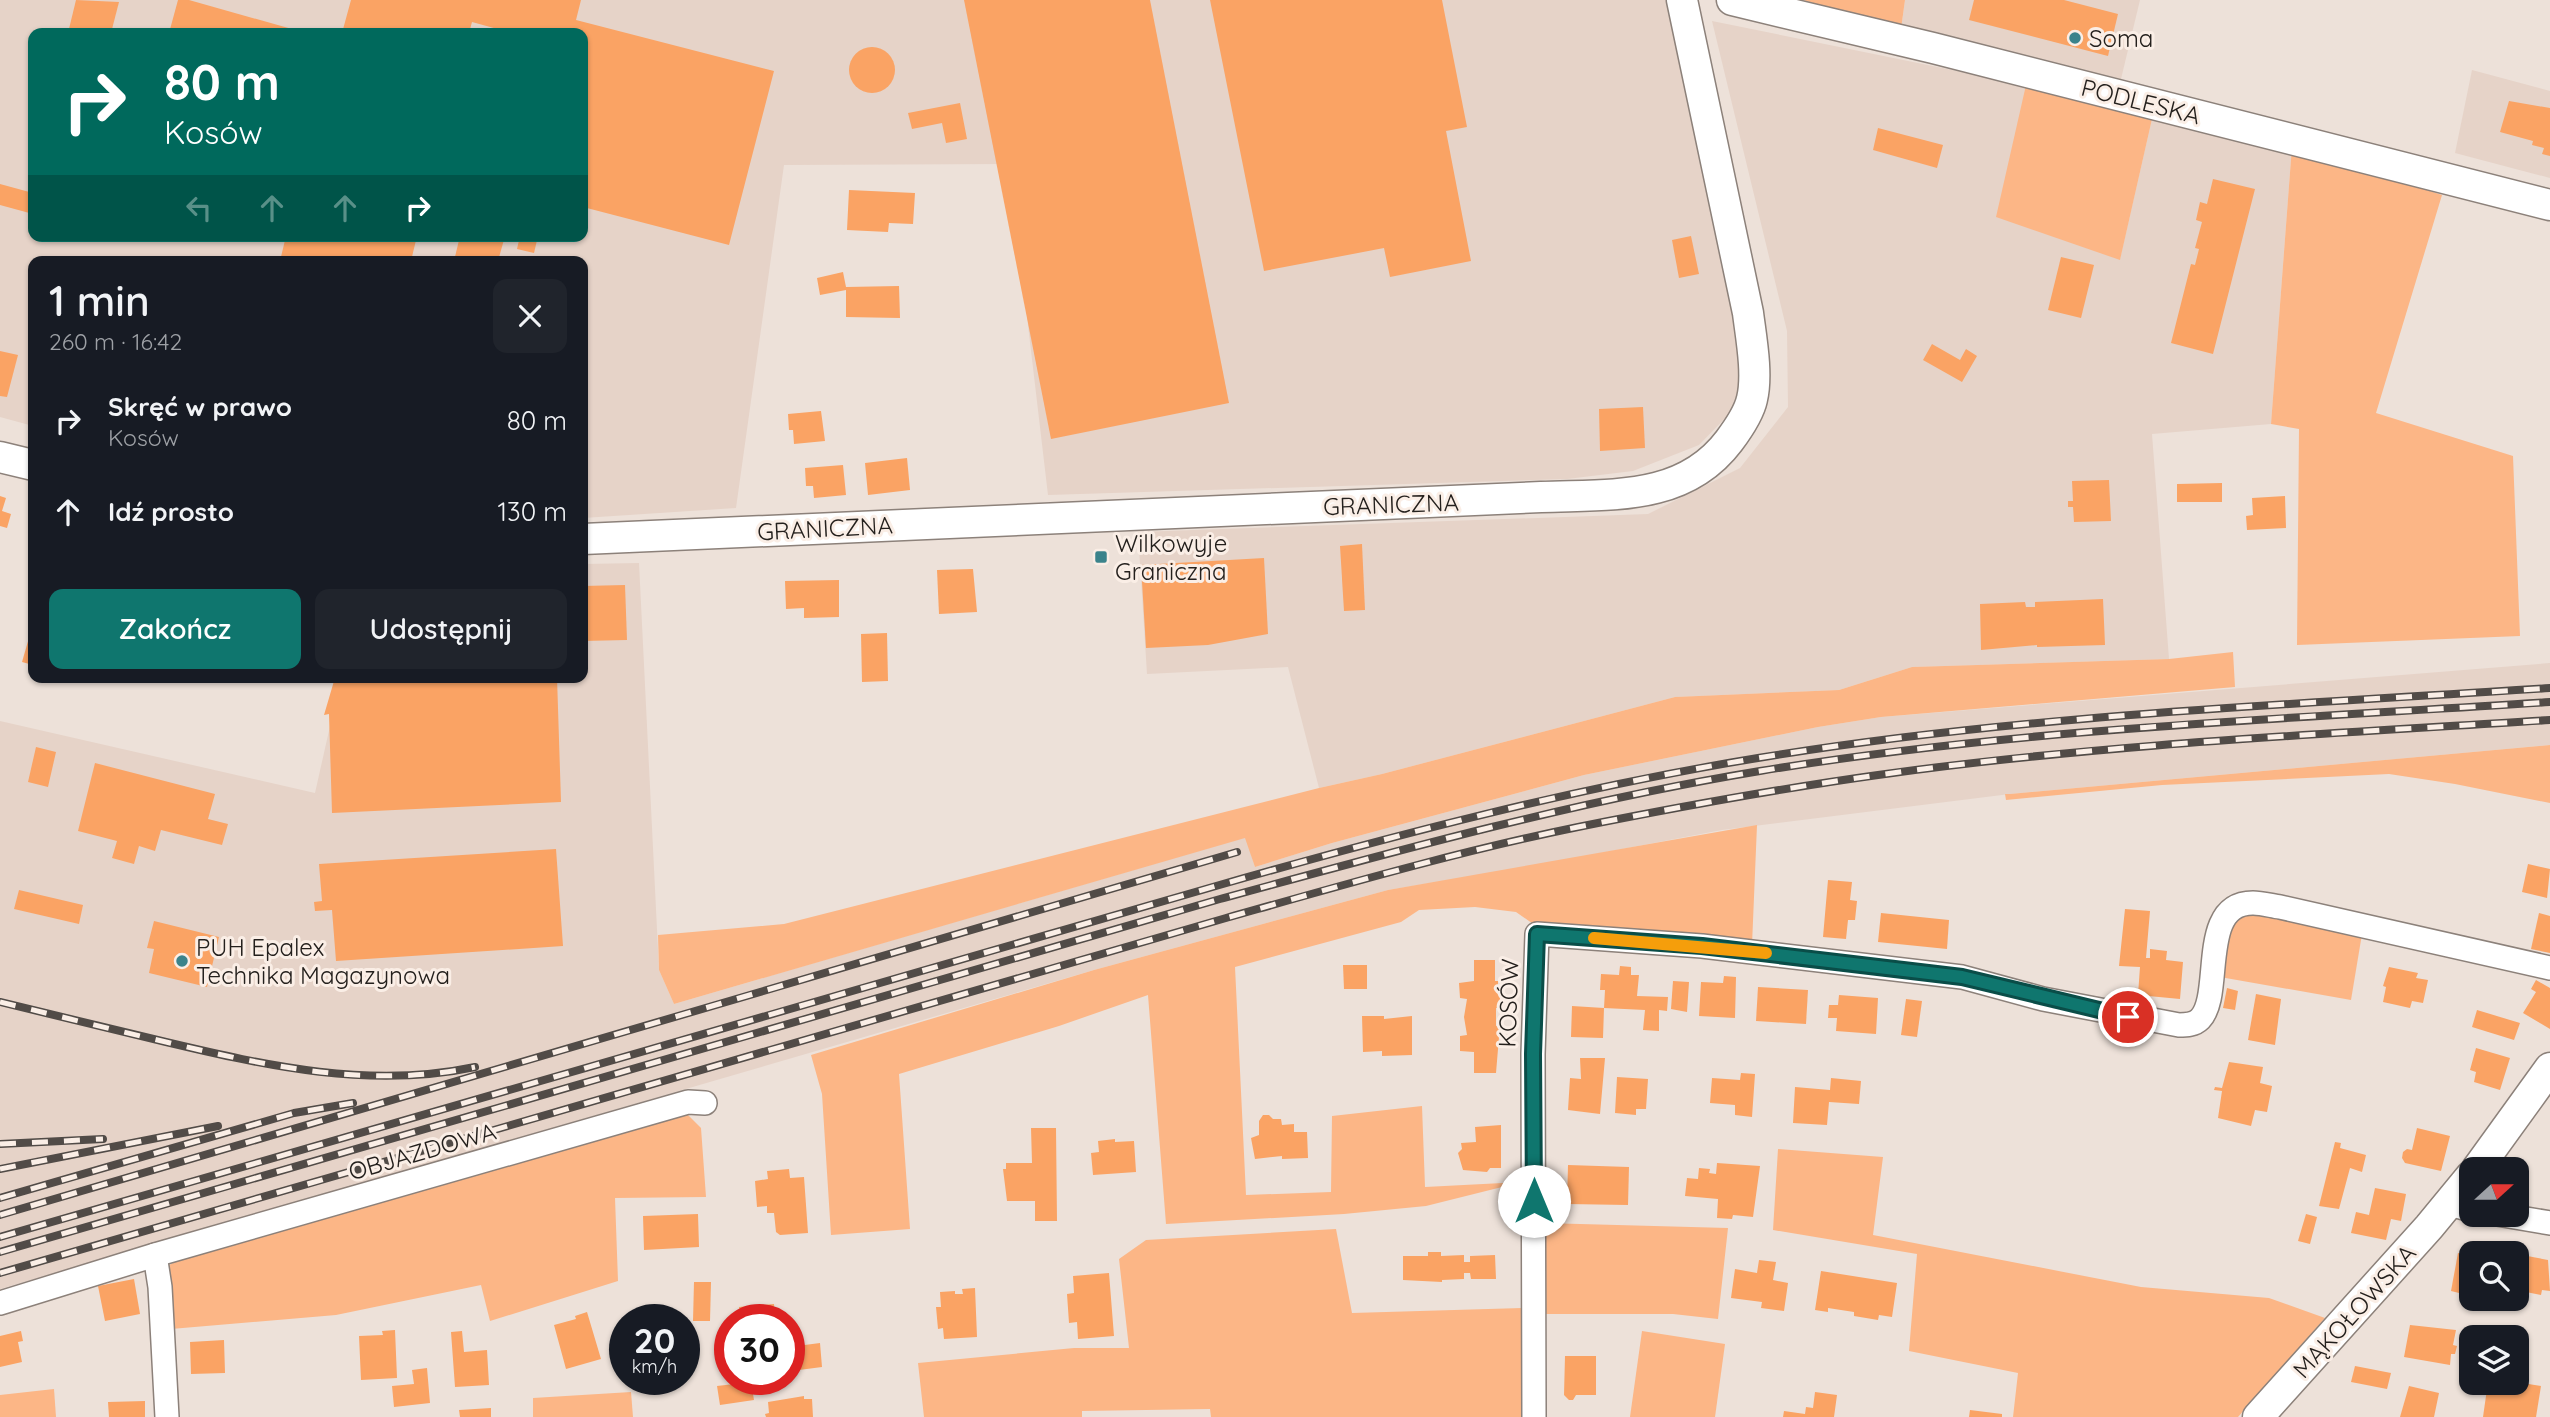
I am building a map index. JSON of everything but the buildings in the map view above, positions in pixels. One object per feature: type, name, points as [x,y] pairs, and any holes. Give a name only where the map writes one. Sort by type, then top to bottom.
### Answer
[{"type":"street","name":"GRANICZNA","points":[[588,539],[1644,492],[1669,486],[1689,476],[1719,453],[1738,427],[1752,398],[1753,355],[1748,313],[1682,0]]},
{"type":"street","name":"PODLESKA","points":[[1732,0],[1933,48],[2550,205]]},
{"type":"street","points":[[0,457],[28,465]]},
{"type":"street","name":"KOSÓW","points":[[1534,1417],[1533,1054],[1537,934],[1702,946],[1962,977],[2128,1017],[2179,1025],[2191,1024],[2200,1019],[2206,1007],[2215,945],[2227,915],[2238,906],[2254,902],[2550,968]]},
{"type":"street","points":[[2486,1157],[2550,1068]]},
{"type":"street","name":"OBJAZDOWA","points":[[0,1303],[155,1255],[688,1102],[705,1102]]},
{"type":"street","name":"MĄKOŁOWSKA","points":[[2258,1417],[2459,1208]]},
{"type":"street","points":[[2529,1219],[2550,1223]]},
{"type":"street","points":[[155,1255],[160,1287],[167,1417]]},
{"type":"shaded area","points":[[0,0],[1674,0],[1738,325],[1738,405],[1699,445],[1633,471],[1567,479],[1048,495],[1009,164],[784,165],[736,508],[588,518],[588,256],[28,256],[28,425],[0,417]]},
{"type":"shaded area","points":[[1803,0],[1905,0],[1901,29]]},
{"type":"shaded area","points":[[1905,0],[2140,0],[2121,79],[1901,29]]},
{"type":"shaded area","points":[[1712,21],[2026,85],[2120,259],[2152,119],[2292,146],[2271,424],[2152,434],[2169,659],[1912,667],[1839,690],[1675,697],[1319,788],[1288,667],[1147,674],[1138,532],[1648,514],[1740,468],[1788,407],[1787,331]]},
{"type":"shaded area","points":[[2472,70],[2550,91],[2550,178],[2455,153]]},
{"type":"shaded area","points":[[2026,85],[2152,119],[2120,260],[1996,217]]},
{"type":"shaded area","points":[[2292,146],[2442,195],[2376,413],[2513,456],[2520,636],[2297,645],[2299,429],[2271,424]]},
{"type":"shaded area","points":[[639,563],[659,970],[674,1004],[1246,837],[1255,867],[1332,843],[1584,775],[1818,727],[1881,717],[2550,663],[2550,745],[2010,794],[1722,830],[1388,890],[1094,970],[0,1289],[0,721],[315,793],[340,683],[588,683],[588,564]]},
{"type":"shaded area","points":[[2233,652],[2235,687],[1881,717],[1818,727],[1584,775],[1332,843],[1255,867],[1245,838],[674,1004],[659,970],[658,935],[784,924],[1382,774],[1675,697],[1839,690],[1912,667],[2169,659]]},
{"type":"shaded area","points":[[2550,745],[2550,803],[2389,774],[2162,785],[2006,800],[2005,794],[2010,794]]},
{"type":"shaded area","points":[[1757,825],[1752,945],[1539,928],[1516,912],[1475,907],[1419,910],[1401,922],[1235,967],[1246,1195],[1331,1192],[1332,1116],[1422,1106],[1425,1187],[1522,1182],[1426,1206],[1344,1214],[1166,1224],[1148,995],[1059,1026],[899,1074],[910,1229],[831,1235],[822,1094],[811,1055],[1094,970],[1388,890]]},
{"type":"shaded area","points":[[2245,911],[2362,934],[2351,1000],[2220,977],[2226,930]]},
{"type":"shaded area","points":[[685,1112],[701,1128],[706,1197],[615,1198],[618,1281],[490,1321],[481,1285],[336,1315],[171,1329],[166,1267],[185,1256]]},
{"type":"shaded area","points":[[1778,1149],[1883,1157],[1873,1235],[2141,1287],[2269,1298],[2325,1318],[2238,1417],[2013,1417],[2018,1373],[1909,1351],[1917,1254],[1773,1230]]},
{"type":"shaded area","points":[[1543,1223],[1728,1228],[1718,1319],[1673,1314],[1543,1314]]},
{"type":"shaded area","points":[[1336,1229],[1352,1313],[1522,1308],[1523,1417],[1211,1417],[1210,1409],[1082,1411],[1082,1417],[924,1417],[918,1363],[1074,1348],[1129,1348],[1119,1259],[1146,1240]]},
{"type":"shaded area","points":[[1642,1331],[1725,1344],[1715,1417],[1630,1417]]},
{"type":"shaded area","points":[[54,1389],[56,1417],[0,1417],[0,1395]]},
{"type":"shaded area","points":[[609,1393],[631,1395],[633,1417],[533,1417],[533,1398]]},
{"type":"railway","points":[[0,1237],[1283,867],[1485,814],[1621,783],[1758,758],[1955,731],[2153,713],[2550,688]]},
{"type":"railway","points":[[0,1252],[1220,899],[1421,845],[1624,797],[1760,771],[1957,744],[2154,727],[2550,702]]},
{"type":"railway","points":[[0,1273],[1226,918],[1534,836],[1765,792],[1961,764],[2213,741],[2550,720]]},
{"type":"railway","points":[[0,1215],[1237,852]]},
{"type":"railway","points":[[0,1002],[204,1051],[319,1072],[397,1076],[475,1067]]},
{"type":"railway","points":[[0,1198],[294,1113],[353,1103]]},
{"type":"railway","points":[[0,1169],[218,1126]]},
{"type":"railway","points":[[0,1144],[103,1139]]},
{"type":"slow traffic","points":[[1594,938],[1766,953]]},
{"type":"place","name":"Soma","points":[[2075,38]]},
{"type":"place","name":"Wilkowyje Graniczna","points":[[1101,557]]},
{"type":"place","name":"PUH Epalex Technika Magazynowa","points":[[182,961]]},
{"type":"route","points":[[1534,1201],[1533,1054],[1537,934],[1702,946],[1962,977],[2043,999],[2128,1017]]}]
